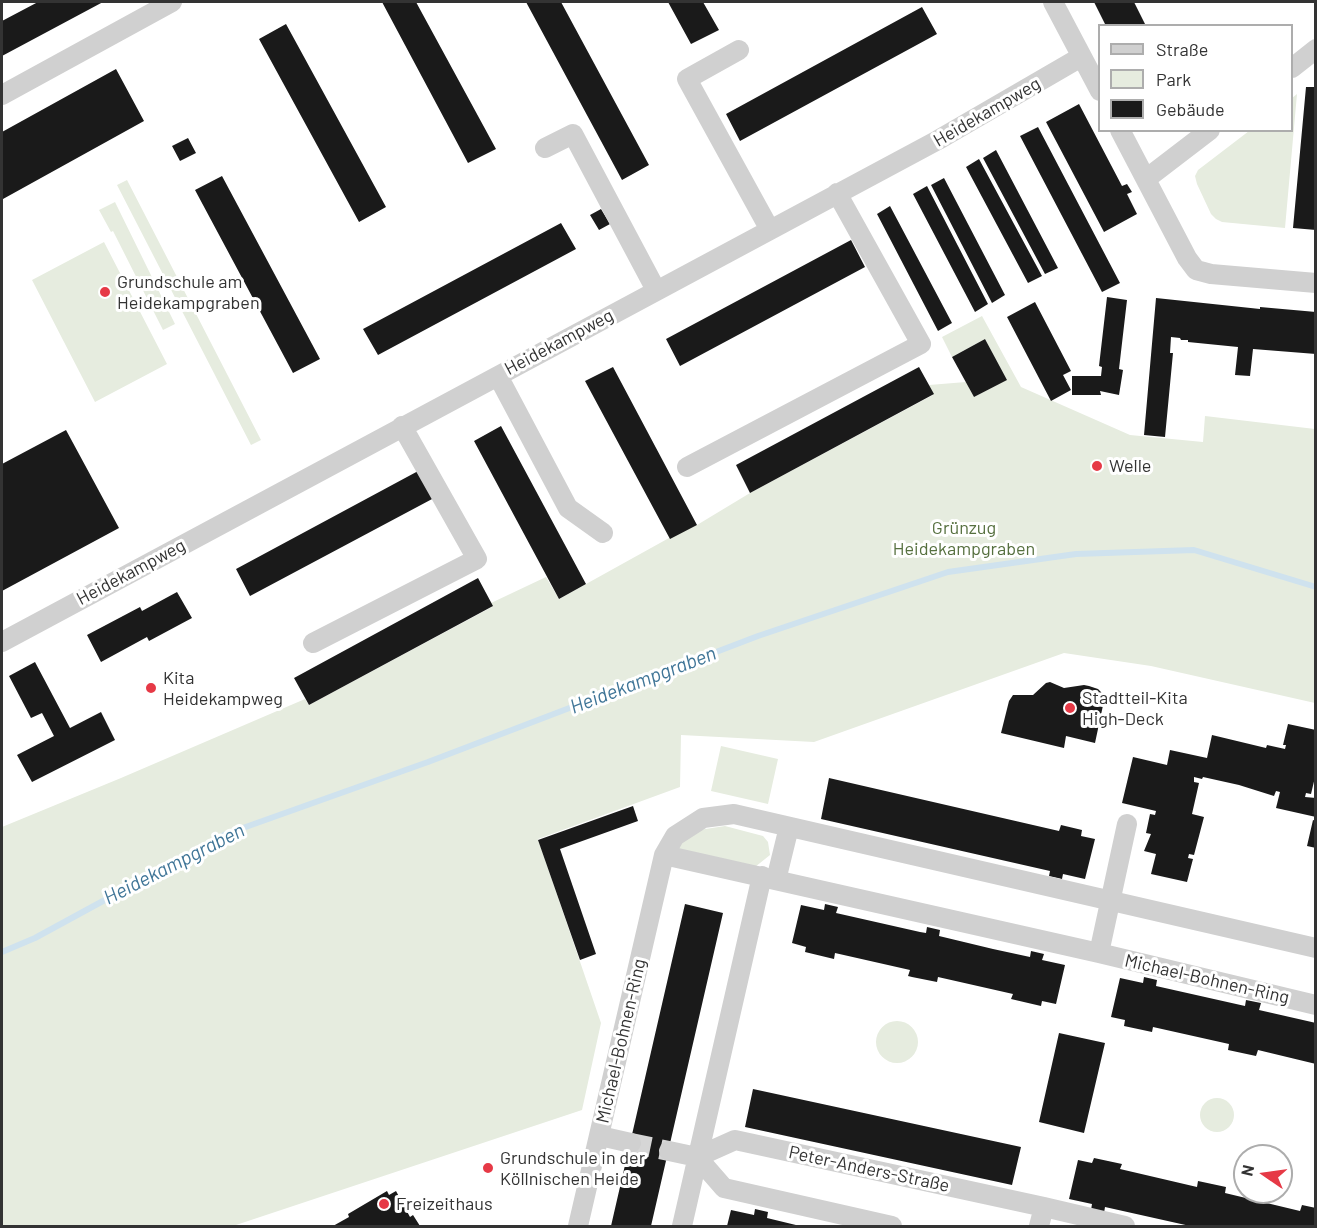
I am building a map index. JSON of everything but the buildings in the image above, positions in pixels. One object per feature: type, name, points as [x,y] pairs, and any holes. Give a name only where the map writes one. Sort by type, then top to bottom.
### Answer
[{"type":"street","points":[[2,96],[172,2]]},
{"type":"street","points":[[1053,2],[1098,88]]},
{"type":"street","points":[[1293,67],[1316,49]]},
{"type":"street","points":[[739,50],[687,79],[770,230]]},
{"type":"street","name":"Heidekampweg","points":[[2,642],[988,112],[1081,57]]},
{"type":"street","points":[[1121,132],[1187,258],[1196,270],[1211,274],[1316,283]]},
{"type":"street","points":[[1146,179],[1207,132]]},
{"type":"street","points":[[545,148],[573,134],[656,290]]},
{"type":"street","points":[[687,467],[921,344],[837,193]]},
{"type":"street","points":[[498,375],[568,508],[603,533]]},
{"type":"street","points":[[313,643],[477,559],[402,426]]},
{"type":"street","name":"Michael-Bohnen-Ring","points":[[578,1227],[664,855],[675,836],[703,818],[734,814],[1316,948]]},
{"type":"street","points":[[1099,953],[1127,824]]},
{"type":"street","points":[[682,1227],[697,1157],[769,878],[789,827]]},
{"type":"street","name":"Michael-Bohnen-Ring","points":[[664,855],[1099,953],[1316,1005]]},
{"type":"street","points":[[600,1136],[631,1143]]},
{"type":"street","name":"Peter-Anders-Straße","points":[[697,1157],[735,1140],[1044,1207],[1125,1227]]},
{"type":"street","points":[[669,1151],[697,1157],[724,1188],[892,1227]]},
{"type":"street","points":[[1039,1227],[1044,1207]]},
{"type":"green space","points":[[1297,94],[1285,228],[1222,222],[1216,219],[1211,214],[1197,184],[1195,176],[1198,170],[1248,132],[1293,132],[1293,97]]},
{"type":"green space","points":[[127,180],[261,440],[251,445],[117,185]]},
{"type":"green space","points":[[115,202],[175,324],[163,330],[113,231],[111,232],[99,210]]},
{"type":"green space","points":[[104,242],[167,364],[95,402],[32,280]]},
{"type":"green space","name":"Grünzug Heidekampgraben","points":[[982,316],[1021,387],[1130,435],[1203,442],[1205,416],[1315,429],[1315,703],[1151,666],[1064,653],[814,742],[681,735],[680,787],[538,839],[601,1023],[582,1110],[233,1226],[2,1226],[2,827],[305,699],[309,705],[492,607],[491,603],[546,577],[559,599],[933,395],[929,385],[966,382],[974,397],[1006,380],[985,339],[952,357],[942,337]]},
{"type":"green space","points":[[721,746],[778,759],[768,804],[711,791]]},
{"type":"green space","points":[[725,826],[763,836],[768,842],[770,855],[755,867],[678,850],[679,844],[699,830]]},
{"type":"green space","points":[[897,1021],[905,1022],[912,1027],[917,1034],[917,1050],[912,1057],[905,1062],[897,1063],[889,1062],[882,1057],[877,1050],[876,1042],[877,1034],[882,1027],[889,1022]]},
{"type":"green space","points":[[1217,1098],[1229,1103],[1234,1115],[1229,1127],[1217,1132],[1205,1127],[1200,1115],[1205,1103]]},
{"type":"waterway","name":"Heidekampgraben","points":[[2,952],[35,938],[226,834],[428,762],[758,636],[948,572],[1076,554],[1194,550],[1316,587]]},
{"type":"tunnel","points":[[631,1143],[669,1151]]},
{"type":"place","name":"Grundschule am Heidekampgraben","points":[[105,292]]},
{"type":"place","name":"Welle","points":[[1097,466]]},
{"type":"place","name":"Kita Heidekampweg","points":[[151,688]]},
{"type":"place","name":"Stadtteil-Kita High-Deck","points":[[1070,708]]},
{"type":"place","name":"Grundschule in der Köllnischen Heide","points":[[488,1168]]},
{"type":"place","name":"Freizeithaus","points":[[384,1204]]}]
